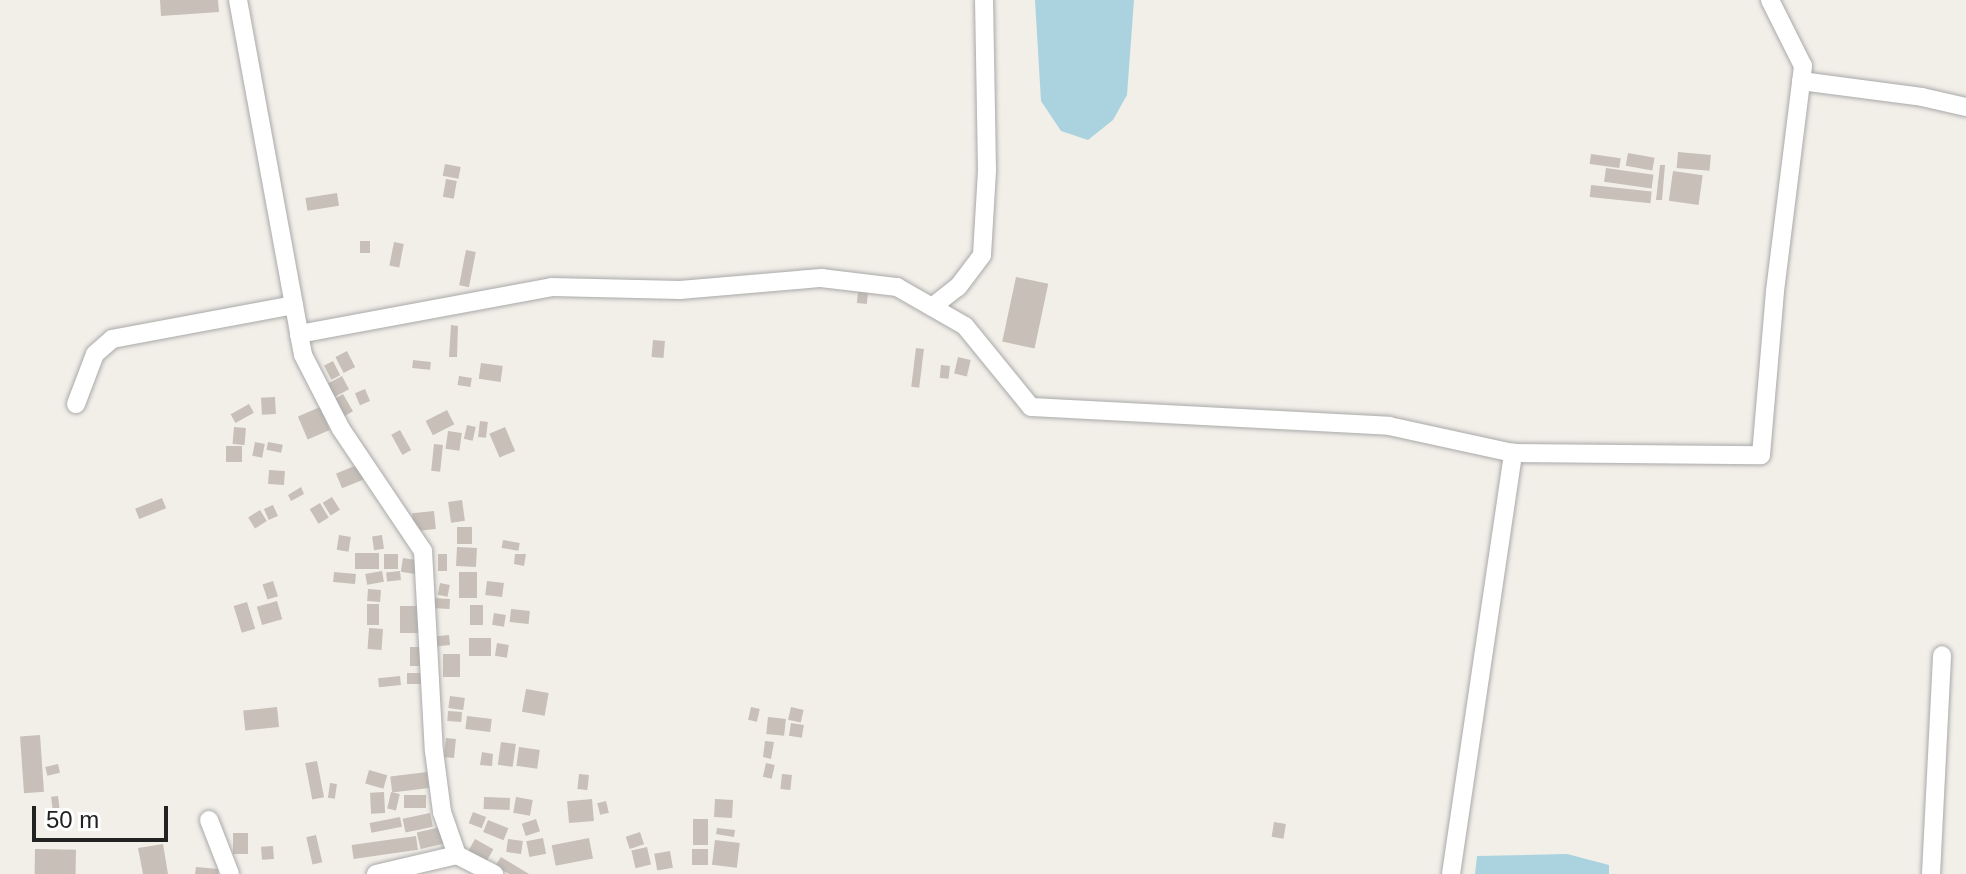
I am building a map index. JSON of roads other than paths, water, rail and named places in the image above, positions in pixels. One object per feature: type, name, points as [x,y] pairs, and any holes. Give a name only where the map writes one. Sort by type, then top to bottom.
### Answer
[{"type":"street","points":[[238,0],[303,355],[341,429],[423,551],[434,751],[442,812],[457,855]]},
{"type":"street","points":[[932,307],[958,287],[982,255],[987,170],[984,0]]},
{"type":"street","points":[[299,334],[552,287],[680,290],[821,278],[897,287],[965,326],[1031,407],[1389,426],[1513,453],[1761,455],[1775,291],[1803,66],[1770,0]]},
{"type":"street","points":[[1801,81],[1922,97],[1966,107]]},
{"type":"street","points":[[76,404],[95,354],[112,339],[294,305]]},
{"type":"street","points":[[1451,874],[1513,453]]},
{"type":"street","points":[[1931,874],[1942,655]]},
{"type":"street","points":[[209,820],[230,874]]},
{"type":"street","points":[[376,874],[457,855],[494,874]]},
{"type":"water","points":[[1035,0],[1134,0],[1127,95],[1113,120],[1088,140],[1061,131],[1041,101]]},
{"type":"water","points":[[1567,854],[1609,865],[1609,874],[1475,874],[1477,856]]}]
